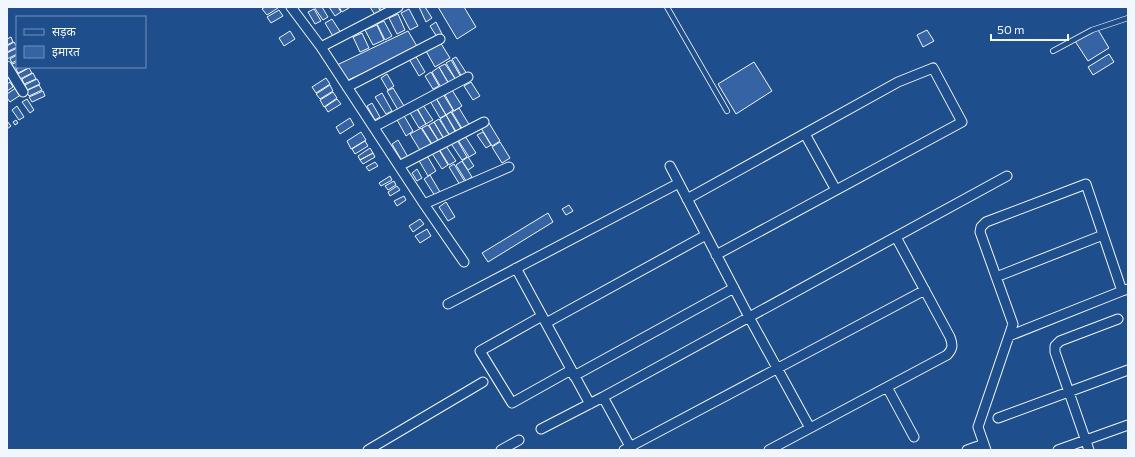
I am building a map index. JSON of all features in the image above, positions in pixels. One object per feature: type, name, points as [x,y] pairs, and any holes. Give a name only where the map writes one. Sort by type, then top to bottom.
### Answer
[{"type":"street","points":[[321,48],[398,7]]},
{"type":"street","points":[[294,8],[464,262]]},
{"type":"street","points":[[347,87],[440,39]]},
{"type":"street","points":[[7,66],[23,92]]},
{"type":"street","points":[[687,199],[898,82],[933,68],[962,122],[716,256]]},
{"type":"street","points":[[374,127],[468,77]]},
{"type":"street","points":[[399,166],[484,122]]},
{"type":"street","points":[[805,134],[836,190]]},
{"type":"street","points":[[670,166],[716,256],[810,428]]},
{"type":"street","points":[[424,204],[509,167]]},
{"type":"street","points":[[541,429],[603,397],[1007,176]]},
{"type":"street","points":[[448,304],[679,183]]},
{"type":"street","points":[[967,450],[985,447],[978,427],[1013,324],[980,232],[981,227],[986,222],[1086,184],[1125,290],[1009,336]]},
{"type":"street","points":[[706,235],[480,351],[512,403],[573,373],[734,288]]},
{"type":"street","points":[[996,277],[1104,235]]},
{"type":"street","points":[[770,450],[947,355],[952,350],[953,345],[950,337],[896,237]]},
{"type":"street","points":[[516,268],[590,404]]},
{"type":"street","points":[[603,397],[629,449],[776,368],[925,290]]},
{"type":"street","points":[[1089,450],[1055,352],[1056,346],[1060,341],[1118,319]]},
{"type":"street","points":[[998,418],[1128,370]]},
{"type":"street","points":[[368,450],[483,382]]},
{"type":"street","points":[[887,387],[914,437]]},
{"type":"street","points":[[1058,450],[1128,425]]},
{"type":"street","points":[[507,448],[520,440]]},
{"type":"lane","points":[[667,7],[727,111]]},
{"type":"lane","points":[[1053,51],[1092,30],[1128,18]]},
{"type":"building","points":[[265,7],[278,8],[267,15],[262,9]]},
{"type":"building","points":[[314,7],[322,7],[328,17],[323,20]]},
{"type":"building","points":[[329,7],[338,7],[341,12],[335,16]]},
{"type":"building","points":[[339,7],[349,7],[349,8],[342,12]]},
{"type":"building","points":[[370,7],[378,7],[381,12],[375,15]]},
{"type":"building","points":[[379,7],[387,7],[387,8],[382,11]]},
{"type":"building","points":[[419,7],[425,7],[432,18],[426,22]]},
{"type":"building","points":[[438,7],[464,7],[476,27],[457,39]]},
{"type":"building","points":[[314,9],[321,21],[315,24],[308,12]]},
{"type":"building","points":[[409,9],[418,26],[410,30],[401,13]]},
{"type":"building","points":[[279,10],[283,16],[271,23],[267,17]]},
{"type":"building","points":[[398,14],[405,30],[397,34],[389,18]]},
{"type":"building","points":[[332,19],[341,33],[334,38],[325,23]]},
{"type":"building","points":[[384,21],[392,36],[385,40],[377,24]]},
{"type":"building","points":[[436,22],[442,34],[437,37],[430,26]]},
{"type":"building","points":[[377,25],[384,40],[373,45],[365,30]]},
{"type":"building","points":[[1097,28],[1109,48],[1088,61],[1075,41]]},
{"type":"building","points":[[927,30],[934,41],[923,47],[917,35]]},
{"type":"building","points":[[290,31],[295,39],[284,46],[279,38]]},
{"type":"building","points":[[408,31],[418,48],[346,81],[337,65]]},
{"type":"building","points":[[362,33],[369,48],[360,52],[353,37]]},
{"type":"building","points":[[11,37],[13,42],[7,45],[7,39]]},
{"type":"building","points":[[14,42],[16,48],[7,52],[7,46]]},
{"type":"building","points":[[440,42],[450,58],[435,67],[426,51]]},
{"type":"building","points":[[16,48],[16,54],[7,59],[7,53]]},
{"type":"building","points":[[1109,54],[1114,62],[1093,75],[1088,67]]},
{"type":"building","points":[[415,55],[425,72],[419,76],[409,59]]},
{"type":"building","points":[[16,56],[16,61],[12,63],[10,59]]},
{"type":"building","points":[[456,57],[467,74],[462,77],[452,59]]},
{"type":"building","points":[[451,60],[461,77],[456,80],[446,63]]},
{"type":"building","points":[[16,62],[16,68],[12,70],[10,65]]},
{"type":"building","points":[[754,62],[772,91],[736,114],[718,84]]},
{"type":"building","points":[[445,64],[456,80],[449,84],[439,67]]},
{"type":"building","points":[[439,67],[449,84],[442,89],[432,72]]},
{"type":"building","points":[[18,68],[28,68],[18,73],[16,69]]},
{"type":"building","points":[[29,68],[32,73],[18,80],[16,75]]},
{"type":"building","points":[[431,72],[439,86],[433,89],[425,76]]},
{"type":"building","points":[[33,73],[36,79],[24,84],[22,79]]},
{"type":"building","points":[[387,74],[394,86],[388,90],[381,78]]},
{"type":"building","points":[[326,78],[330,84],[316,93],[312,87]]},
{"type":"building","points":[[37,79],[40,84],[27,90],[25,85]]},
{"type":"building","points":[[10,82],[13,87],[7,91],[7,84]]},
{"type":"building","points":[[471,82],[480,96],[473,100],[464,86]]},
{"type":"building","points":[[39,85],[42,90],[29,96],[26,91]]},
{"type":"building","points":[[330,85],[333,91],[320,99],[316,94]]},
{"type":"building","points":[[17,87],[22,94],[10,102],[7,98],[7,94]]},
{"type":"building","points":[[393,88],[404,106],[398,110],[387,91]]},
{"type":"building","points":[[452,90],[462,106],[454,111],[445,95]]},
{"type":"building","points":[[43,91],[45,96],[32,102],[29,97]]},
{"type":"building","points":[[333,92],[337,98],[324,107],[320,100]]},
{"type":"building","points":[[382,93],[392,111],[386,114],[375,97]]},
{"type":"building","points":[[443,94],[453,110],[446,115],[436,98]]},
{"type":"building","points":[[436,98],[446,115],[440,118],[430,101]]},
{"type":"building","points":[[27,99],[34,110],[30,113],[22,102]]},
{"type":"building","points":[[337,99],[341,104],[328,112],[325,107]]},
{"type":"building","points":[[372,103],[380,117],[375,120],[367,106]]},
{"type":"building","points":[[423,105],[433,120],[426,124],[417,108]]},
{"type":"building","points":[[17,106],[24,117],[19,120],[12,110]]},
{"type":"building","points":[[459,108],[470,126],[463,130],[452,112]]},
{"type":"building","points":[[417,109],[426,124],[419,128],[410,113]]},
{"type":"building","points":[[451,112],[462,130],[457,133],[446,115]]},
{"type":"building","points":[[403,114],[413,131],[406,136],[396,118]]},
{"type":"building","points":[[446,115],[456,133],[450,136],[440,119]]},
{"type":"building","points":[[350,118],[354,125],[340,134],[336,127]]},
{"type":"building","points":[[439,119],[450,136],[444,139],[434,122]]},
{"type":"building","points":[[16,120],[18,123],[15,125],[13,122]]},
{"type":"building","points":[[7,121],[11,126],[7,129]]},
{"type":"building","points":[[434,122],[444,139],[439,142],[429,125]]},
{"type":"building","points":[[489,123],[500,141],[492,146],[481,128]]},
{"type":"building","points":[[428,125],[438,140],[432,144],[422,128]]},
{"type":"building","points":[[421,128],[432,145],[421,152],[410,134]]},
{"type":"building","points":[[361,132],[366,140],[351,149],[347,141]]},
{"type":"building","points":[[483,132],[491,145],[486,148],[477,135]]},
{"type":"building","points":[[465,136],[476,153],[469,157],[458,140]]},
{"type":"building","points":[[456,138],[467,157],[462,160],[450,142]]},
{"type":"building","points":[[398,140],[408,157],[402,161],[392,144]]},
{"type":"building","points":[[365,141],[368,146],[355,154],[352,149]]},
{"type":"building","points":[[500,142],[510,158],[502,163],[492,147]]},
{"type":"building","points":[[446,146],[456,161],[449,165],[439,149]]},
{"type":"building","points":[[370,148],[373,153],[360,160],[358,156]]},
{"type":"building","points":[[438,148],[448,165],[442,169],[431,152]]},
{"type":"building","points":[[373,153],[375,157],[363,164],[360,160]]},
{"type":"building","points":[[426,154],[436,171],[428,176],[418,159]]},
{"type":"building","points":[[468,157],[474,166],[468,170],[462,161]]},
{"type":"building","points":[[462,161],[472,177],[466,181],[456,165]]},
{"type":"building","points":[[375,162],[378,166],[369,171],[366,167]]},
{"type":"building","points":[[454,164],[465,182],[460,185],[449,167]]},
{"type":"building","points":[[417,169],[422,178],[417,181],[412,173]]},
{"type":"building","points":[[430,175],[440,192],[435,196],[424,179]]},
{"type":"building","points":[[390,176],[392,180],[381,186],[379,183]]},
{"type":"building","points":[[394,181],[396,185],[388,190],[385,186]]},
{"type":"building","points":[[397,186],[400,190],[390,196],[388,192]]},
{"type":"building","points":[[404,196],[406,200],[397,206],[394,201]]},
{"type":"building","points":[[446,202],[455,217],[448,221],[439,207]]},
{"type":"building","points":[[569,205],[573,211],[566,215],[562,209]]},
{"type":"building","points":[[548,213],[553,222],[488,262],[482,253]]},
{"type":"building","points":[[420,219],[424,224],[413,232],[409,226]]},
{"type":"building","points":[[427,229],[431,236],[420,243],[415,236]]}]
